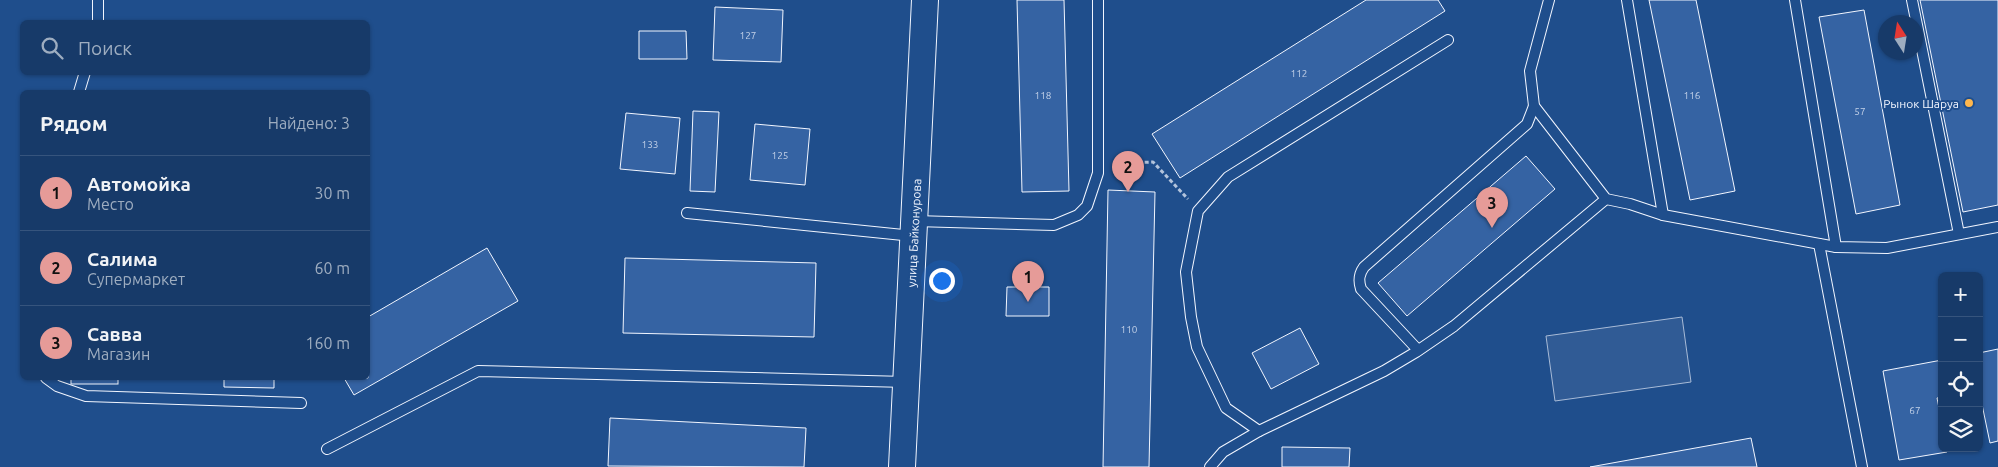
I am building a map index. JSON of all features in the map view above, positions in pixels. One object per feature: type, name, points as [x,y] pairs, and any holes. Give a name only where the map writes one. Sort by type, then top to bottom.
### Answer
[{"type":"street","name":"улица Байконурова","points":[[902,467],[926,0]]},
{"type":"lane","points":[[98,0],[98,20]]},
{"type":"lane","points":[[687,213],[914,229],[1054,225],[1078,215],[1087,206],[1098,174],[1098,0]]},
{"type":"lane","points":[[1418,350],[1361,289],[1359,284],[1360,273],[1364,266],[1527,124],[1534,106],[1530,71],[1550,0]]},
{"type":"lane","points":[[1627,0],[1663,215]]},
{"type":"lane","points":[[1794,0],[1836,247]]},
{"type":"lane","points":[[1912,0],[1959,234]]},
{"type":"lane","points":[[1259,431],[1226,408],[1197,347],[1191,317],[1186,272],[1198,211],[1228,177],[1448,40]]},
{"type":"lane","points":[[80,90],[85,75]]},
{"type":"lane","points":[[1534,106],[1606,199],[1630,204],[1663,215],[1836,247],[1887,248],[1998,227]]},
{"type":"lane","points":[[1210,467],[1224,452],[1259,431],[1384,371],[1454,326],[1606,199]]},
{"type":"lane","points":[[1819,244],[1862,467]]},
{"type":"lane","points":[[327,449],[478,371],[906,382]]},
{"type":"lane","points":[[49,380],[57,386],[86,396],[301,403]]},
{"type":"path","points":[[1098,174],[1128,163],[1153,162],[1198,211]]},
{"type":"shaded area","points":[[1682,317],[1691,382],[1555,401],[1546,336]]},
{"type":"building","points":[[1017,0],[1064,0],[1069,191],[1022,192]]},
{"type":"building","points":[[1366,0],[1438,0],[1445,11],[1180,178],[1152,134]]},
{"type":"building","points":[[1649,0],[1696,0],[1735,191],[1690,200]]},
{"type":"building","name":"Рынок Шаруа","points":[[1920,0],[1998,0],[1998,205],[1963,212]]},
{"type":"building","points":[[715,7],[783,10],[781,62],[713,60]]},
{"type":"building","points":[[1864,10],[1900,205],[1856,214],[1819,17]]},
{"type":"building","points":[[639,31],[686,31],[687,59],[639,59]]},
{"type":"building","points":[[693,111],[719,112],[715,192],[690,191]]},
{"type":"building","points":[[626,113],[680,118],[675,174],[620,169]]},
{"type":"building","points":[[755,124],[810,129],[805,185],[750,180]]},
{"type":"building","points":[[1526,156],[1555,189],[1407,316],[1378,283]]},
{"type":"building","points":[[1108,190],[1155,192],[1149,467],[1103,467]]},
{"type":"building","points":[[487,248],[518,301],[354,395],[345,380],[370,380],[370,316]]},
{"type":"building","points":[[625,258],[816,263],[814,337],[623,333]]},
{"type":"building","points":[[1007,287],[1049,287],[1049,316],[1006,316]]},
{"type":"building","points":[[1300,328],[1319,364],[1271,389],[1252,353]]},
{"type":"building","points":[[1998,349],[1998,441],[1990,443],[1983,409],[1983,352]]},
{"type":"building","points":[[1938,361],[1938,452],[1947,452],[1899,460],[1883,371]]},
{"type":"building","points":[[71,380],[118,380],[118,384],[71,384]]},
{"type":"building","points":[[224,380],[274,380],[274,388],[224,387]]},
{"type":"building","points":[[610,418],[806,428],[804,467],[608,466]]},
{"type":"building","points":[[1751,438],[1757,467],[1590,467]]},
{"type":"building","points":[[1282,447],[1350,448],[1349,467],[1282,467]]},
{"type":"place","name":"Рынок Шаруа","points":[[1969,103]]},
{"type":"place","name":"Салима","points":[[1128,192]]},
{"type":"place","name":"Савва","points":[[1492,228]]},
{"type":"place","name":"Автомойка","points":[[1028,302]]}]
